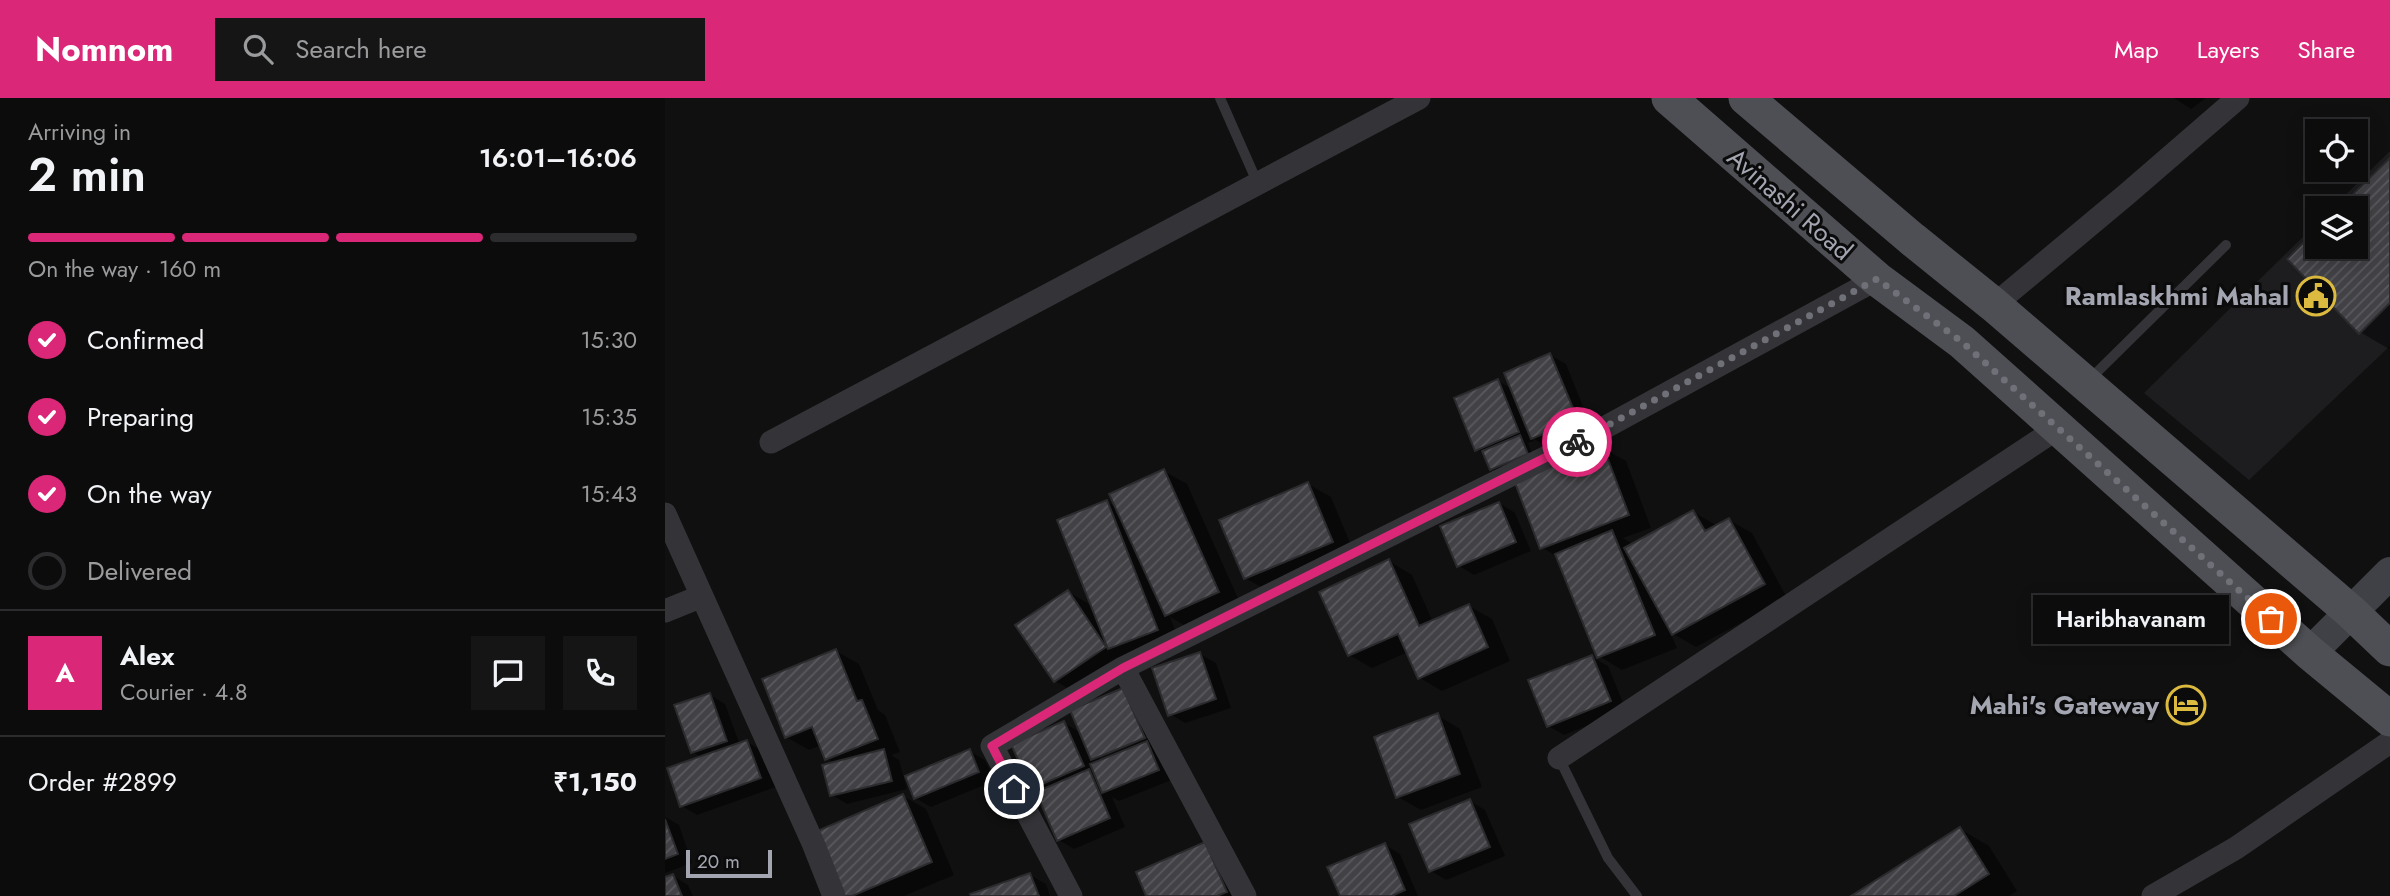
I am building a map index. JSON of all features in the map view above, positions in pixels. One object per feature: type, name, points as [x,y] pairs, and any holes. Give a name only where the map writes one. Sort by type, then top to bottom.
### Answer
[{"type":"main road","name":"Avinashi Road","points":[[1669,98],[1877,279],[1962,342],[2310,653],[2390,719]]},
{"type":"main road","name":"Avinashi Road","points":[[1747,98],[1994,305],[2351,612],[2390,649]]},
{"type":"street","points":[[771,442],[1419,98]]},
{"type":"street","points":[[1994,305],[2238,98]]},
{"type":"street","points":[[1071,896],[992,746],[1123,668],[1591,435],[1877,279]]},
{"type":"street","points":[[1559,758],[2058,428]]},
{"type":"street","points":[[665,514],[808,831],[834,896]]},
{"type":"street","points":[[2310,653],[2390,573]]},
{"type":"street","points":[[665,611],[702,596]]},
{"type":"street","points":[[1123,668],[1245,896]]},
{"type":"street","points":[[2153,896],[2235,848],[2390,741]]},
{"type":"lane","points":[[1220,98],[1258,184]]},
{"type":"lane","points":[[2085,384],[2226,246]]},
{"type":"lane","points":[[1559,758],[1608,858],[1637,896]]},
{"type":"shaded area","name":"Ramlaskhmi Mahal","points":[[2390,151],[2390,346],[2249,480],[2144,393],[2305,235],[2305,259],[2368,259],[2368,196],[2344,196],[2358,182],[2368,182],[2368,173]]},
{"type":"building","points":[[2390,158],[2390,303],[2359,334],[2287,259],[2305,241],[2305,259],[2368,259],[2368,196],[2351,196]]},
{"type":"building","points":[[1550,353],[1578,420],[1531,439],[1504,373]]},
{"type":"building","points":[[1498,379],[1519,432],[1475,451],[1454,398]]},
{"type":"building","points":[[1520,435],[1528,454],[1490,470],[1482,451]]},
{"type":"building","points":[[1603,446],[1629,515],[1540,549],[1514,480]]},
{"type":"building","points":[[1164,469],[1219,592],[1165,616],[1109,494]]},
{"type":"building","points":[[1308,482],[1333,542],[1244,579],[1219,520]]},
{"type":"building","points":[[1107,500],[1158,630],[1108,649],[1057,520]]},
{"type":"building","points":[[1499,502],[1516,542],[1457,567],[1440,526]]},
{"type":"building","points":[[1693,510],[1705,531],[1729,518],[1765,584],[1672,635],[1624,548]]},
{"type":"building","points":[[1612,530],[1655,635],[1597,658],[1555,554]]},
{"type":"building","points":[[1389,559],[1419,626],[1469,604],[1488,647],[1418,679],[1398,634],[1348,656],[1319,592]]},
{"type":"building","points":[[1068,590],[1106,647],[1054,682],[1015,625]]},
{"type":"building","points":[[836,649],[857,701],[862,700],[878,739],[825,760],[812,727],[785,738],[762,679]]},
{"type":"building","points":[[1200,652],[1216,699],[1168,716],[1152,668]]},
{"type":"building","points":[[1592,655],[1611,701],[1547,727],[1528,680]]},
{"type":"building","points":[[1123,688],[1145,738],[1091,760],[1070,710]]},
{"type":"building","points":[[710,693],[727,741],[691,753],[674,705]]},
{"type":"building","points":[[1438,713],[1460,774],[1396,798],[1374,737]]},
{"type":"building","points":[[1064,721],[1084,766],[1031,789],[1011,744]]},
{"type":"building","points":[[747,740],[761,778],[680,807],[667,768]]},
{"type":"building","points":[[1147,741],[1159,770],[1102,793],[1090,764]]},
{"type":"building","points":[[884,749],[892,781],[830,796],[822,765]]},
{"type":"building","points":[[970,749],[979,772],[914,799],[905,776]]},
{"type":"building","points":[[1089,769],[1110,818],[1057,841],[1036,792]]},
{"type":"building","points":[[903,794],[932,862],[852,896],[842,896],[815,832]]},
{"type":"building","points":[[1470,799],[1490,847],[1429,872],[1409,824]]},
{"type":"building","points":[[665,819],[678,854],[665,859]]},
{"type":"building","points":[[1960,827],[1989,874],[1954,896],[1851,896]]},
{"type":"building","points":[[1205,842],[1227,892],[1217,896],[1146,896],[1136,872]]},
{"type":"building","points":[[1385,843],[1405,890],[1392,896],[1340,896],[1327,867]]},
{"type":"building","points":[[1030,873],[1039,896],[970,894]]},
{"type":"building","points":[[673,874],[682,896],[665,896],[665,877]]},
{"type":"way so far","points":[[1577,442],[1877,279],[1962,342],[2271,619]]},
{"type":"place","name":"Ramlaskhmi Mahal","points":[[2316,296]]},
{"type":"place","name":"Haribhavanam","points":[[2271,619]]},
{"type":"place","name":"Mahi's Gateway","points":[[2186,705]]},
{"type":"route","points":[[1014,789],[992,746],[1123,668],[1577,442]]}]
